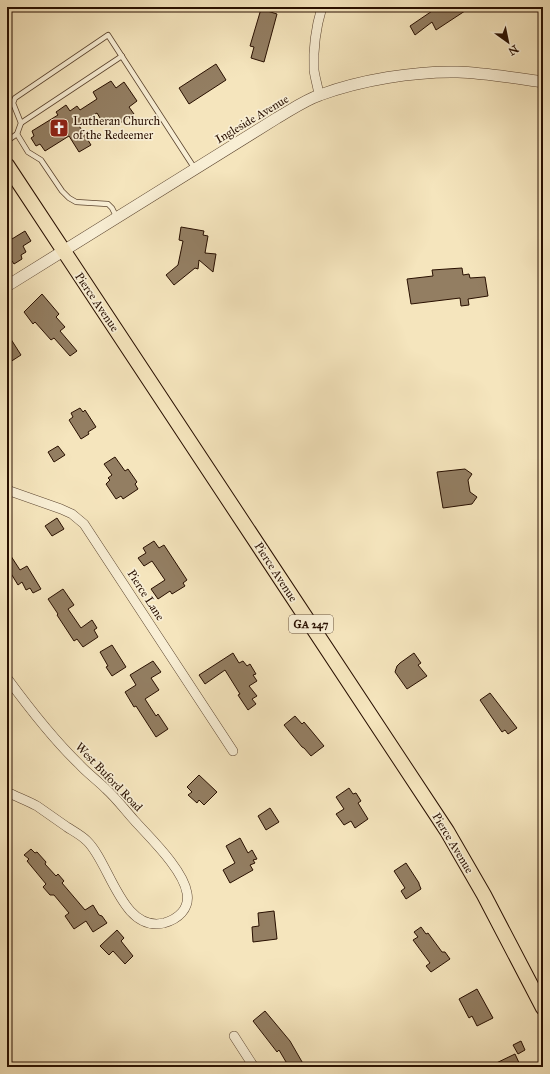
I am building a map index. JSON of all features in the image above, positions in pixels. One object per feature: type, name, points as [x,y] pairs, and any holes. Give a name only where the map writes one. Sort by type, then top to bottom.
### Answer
[{"type":"main road","name":"Pierce Avenue","points":[[7,165],[447,831],[484,895],[543,1008]]},
{"type":"street","points":[[319,95],[314,71],[314,45],[322,7]]},
{"type":"street","name":"Ingleside Avenue","points":[[7,286],[277,118],[319,95],[356,84],[422,74],[458,72],[543,82]]},
{"type":"street","name":"Pierce Lane","points":[[7,490],[72,514],[84,524],[233,751]]},
{"type":"street","name":"West Buford Road","points":[[7,678],[31,709],[78,764],[107,789],[164,854],[181,876],[187,892],[187,902],[182,913],[173,920],[158,924],[139,918],[129,910],[121,899],[96,850],[86,839],[36,806],[7,792]]},
{"type":"street","points":[[234,1036],[254,1067]]},
{"type":"lane","points":[[21,123],[13,103],[15,98],[108,35],[194,169]]},
{"type":"lane","points":[[7,141],[17,134],[21,123],[122,56]]},
{"type":"lane","points":[[17,134],[28,152],[41,160],[62,191],[69,198],[76,202],[108,204],[112,208],[117,218]]},
{"type":"building","points":[[438,7],[471,7],[436,30],[432,22],[415,35],[410,26]]},
{"type":"building","points":[[261,9],[277,14],[264,62],[251,58],[254,47],[250,46]]},
{"type":"building","points":[[216,64],[226,80],[189,104],[179,88]]},
{"type":"building","points":[[111,81],[116,88],[124,82],[137,101],[129,107],[134,114],[115,126],[110,119],[103,123],[97,113],[78,124],[91,145],[79,152],[69,136],[45,151],[40,144],[36,146],[31,138],[34,136],[32,131],[58,115],[56,112],[66,105],[70,111],[77,106],[80,110],[97,99],[93,92]]},
{"type":"building","points":[[181,227],[204,231],[203,235],[208,236],[205,253],[216,254],[213,272],[199,260],[198,269],[195,268],[174,285],[166,275],[178,265],[183,241],[179,240]]},
{"type":"building","points":[[25,231],[31,241],[23,246],[26,252],[21,255],[22,259],[14,264],[12,261],[7,264],[7,242]]},
{"type":"building","points":[[462,268],[463,275],[469,274],[470,278],[485,277],[488,296],[468,299],[469,305],[461,306],[460,298],[411,304],[407,279],[433,276],[432,270]]},
{"type":"building","points":[[42,294],[59,314],[56,317],[65,327],[60,331],[77,351],[70,356],[54,338],[51,340],[35,322],[33,324],[24,312]]},
{"type":"building","points":[[7,333],[21,355],[7,364]]},
{"type":"building","points":[[80,408],[83,412],[85,410],[96,427],[81,439],[69,420],[73,417],[71,413]]},
{"type":"building","points":[[58,446],[65,455],[54,462],[48,452]]},
{"type":"building","points":[[115,457],[125,471],[128,469],[137,482],[135,484],[138,489],[123,499],[121,496],[116,499],[106,484],[110,480],[108,478],[112,475],[104,464]]},
{"type":"building","points":[[465,469],[472,474],[468,480],[470,492],[477,497],[472,504],[443,508],[437,472]]},
{"type":"building","points":[[57,518],[64,529],[52,536],[45,526]]},
{"type":"building","points":[[154,541],[159,548],[164,545],[187,580],[183,583],[185,586],[172,594],[170,591],[158,599],[151,589],[165,580],[152,561],[144,566],[138,558],[146,553],[143,548]]},
{"type":"building","points":[[7,550],[20,570],[27,566],[41,589],[33,593],[30,588],[26,590],[22,582],[18,585],[7,567]]},
{"type":"building","points":[[63,589],[74,605],[68,609],[81,628],[92,620],[97,628],[94,630],[98,637],[83,647],[77,639],[74,641],[48,599]]},
{"type":"building","points":[[112,645],[126,667],[112,676],[106,667],[108,666],[100,652]]},
{"type":"building","points":[[233,653],[239,663],[243,661],[247,666],[250,664],[256,674],[253,675],[257,681],[249,686],[257,696],[252,699],[256,704],[248,710],[225,670],[205,684],[199,675]]},
{"type":"building","points":[[414,653],[421,663],[418,665],[427,676],[407,689],[395,672],[400,663]]},
{"type":"building","points":[[153,661],[161,672],[151,678],[159,690],[145,699],[156,716],[158,714],[168,729],[156,737],[125,692],[136,685],[130,675]]},
{"type":"building","points":[[490,693],[517,728],[508,734],[505,730],[502,732],[480,700]]},
{"type":"building","points":[[295,716],[302,724],[304,722],[324,746],[311,756],[284,725]]},
{"type":"building","points":[[199,775],[217,792],[204,805],[199,800],[197,803],[188,795],[192,792],[187,787]]},
{"type":"building","points":[[349,788],[353,794],[356,793],[361,801],[358,803],[368,819],[355,828],[351,821],[344,825],[336,814],[344,809],[336,797]]},
{"type":"building","points":[[270,808],[279,822],[266,830],[258,816]]},
{"type":"building","points":[[240,838],[248,853],[252,850],[257,859],[253,860],[255,863],[250,865],[253,870],[230,883],[223,870],[235,863],[226,846]]},
{"type":"building","points":[[31,849],[35,853],[37,852],[56,876],[58,874],[64,881],[62,883],[85,910],[93,905],[99,915],[102,916],[107,923],[93,932],[86,921],[74,929],[65,916],[69,913],[54,895],[50,895],[43,887],[46,884],[27,861],[29,859],[24,855]]},
{"type":"building","points":[[406,863],[419,883],[421,889],[406,899],[401,891],[405,888],[394,871]]},
{"type":"building","points":[[274,911],[277,939],[253,942],[252,927],[259,926],[258,913]]},
{"type":"building","points":[[421,927],[426,934],[428,933],[442,952],[445,952],[450,959],[431,972],[426,966],[430,963],[413,940],[418,937],[414,932]]},
{"type":"building","points":[[117,930],[124,938],[121,941],[133,956],[125,964],[113,951],[109,955],[100,946]]},
{"type":"building","points":[[477,989],[493,1018],[477,1026],[472,1016],[469,1018],[459,999]]},
{"type":"building","points":[[265,1011],[290,1041],[305,1067],[289,1067],[279,1050],[277,1052],[253,1021]]},
{"type":"building","points":[[521,1041],[525,1050],[518,1054],[513,1045]]},
{"type":"building","points":[[515,1054],[521,1067],[488,1067]]},
{"type":"place","name":"Lutheran Church of the Redeemer","points":[[59,128]]}]
